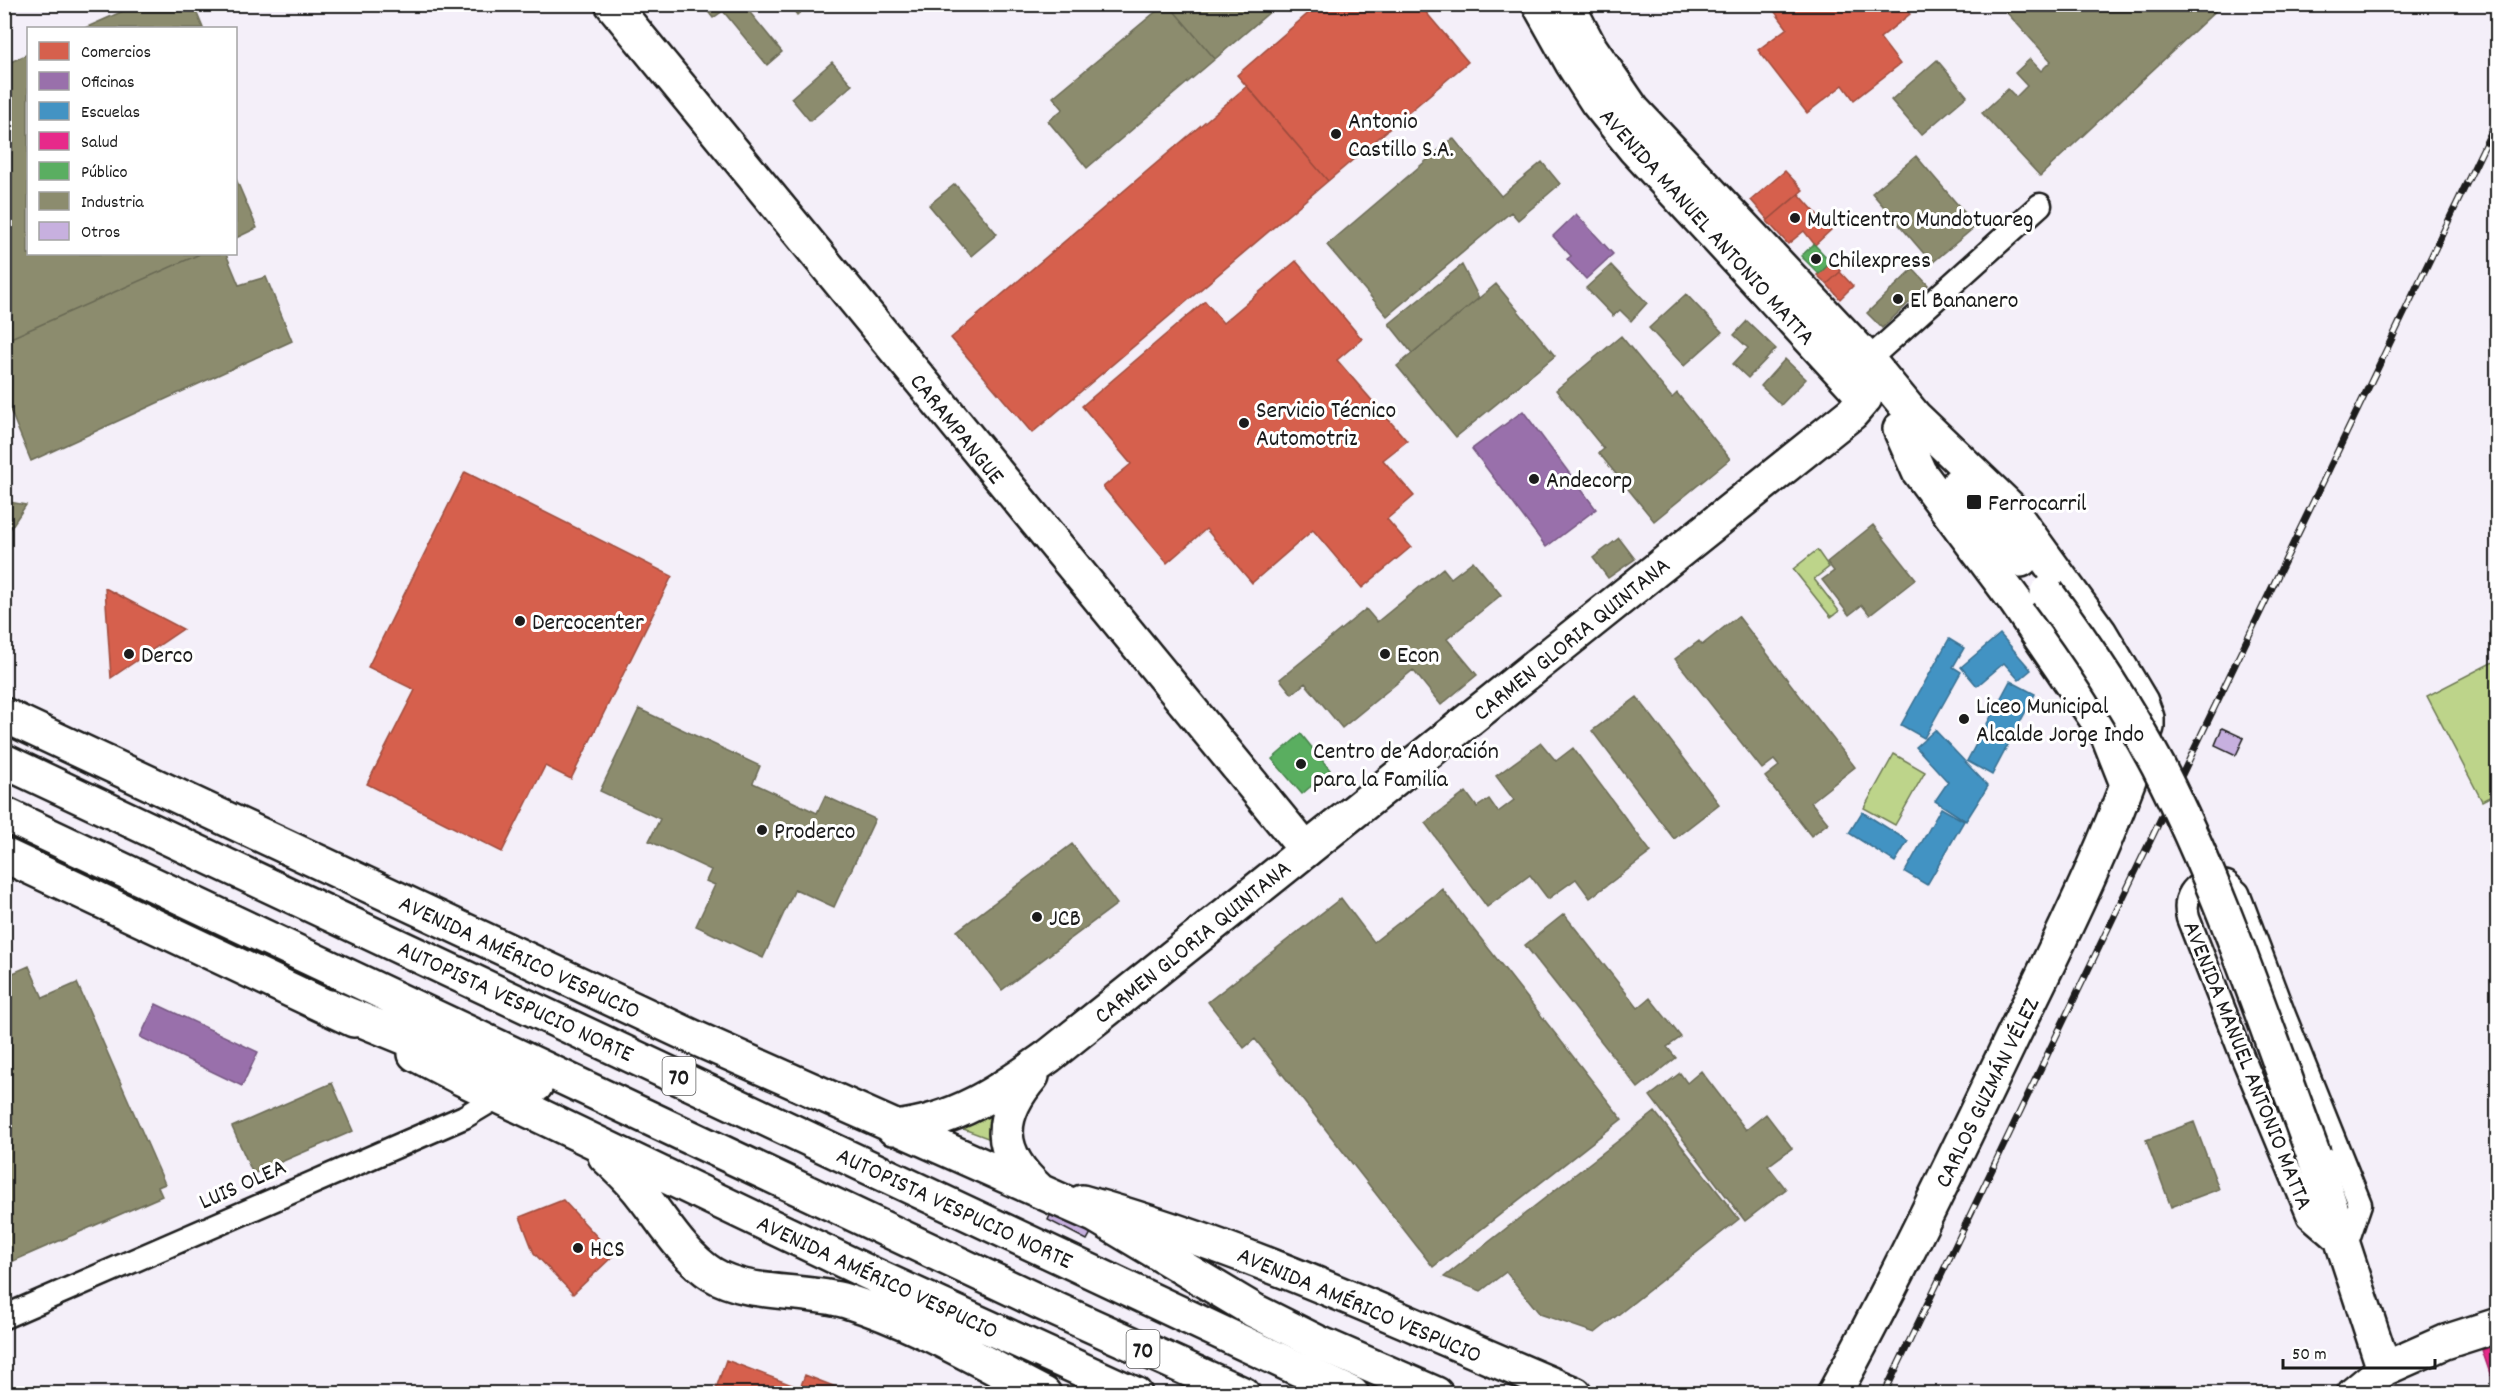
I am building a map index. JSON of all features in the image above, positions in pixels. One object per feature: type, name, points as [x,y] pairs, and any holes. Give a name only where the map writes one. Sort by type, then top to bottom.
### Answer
[{"type":"main road","name":"CARAMPANGUE","points":[[612,4],[1306,850]]},
{"type":"main road","name":"AVENIDA MANUEL ANTONIO MATTA","points":[[1539,4],[1584,82],[1634,148],[1865,398],[1908,423],[2007,506],[2100,633],[2130,681],[2147,718],[2127,784]]},
{"type":"main road","name":"AVENIDA MANUEL ANTONIO MATTA","points":[[1567,4],[1589,46],[1633,110],[1868,360],[1908,423],[1938,456],[2047,593],[2128,713],[2183,818],[2207,872],[2314,1156],[2384,1369]]},
{"type":"main road","points":[[1865,398],[1868,360]]},
{"type":"main road","name":"CARMEN GLORIA QUINTANA","points":[[893,1128],[934,1121],[969,1108],[995,1094],[1049,1056],[1852,413],[1865,398]]},
{"type":"main road","name":"AVENIDA MANUEL ANTONIO MATTA","points":[[1908,423],[1919,472],[2016,603],[2108,736],[2127,784]]},
{"type":"main road","name":"AVENIDA AMÉRICO VESPUCIO","points":[[4,715],[693,1037],[893,1128],[1039,1190],[1119,1228],[1264,1316],[1427,1390]]},
{"type":"main road","name":"AUTOPISTA VESPUCIO NORTE","points":[[4,761],[1352,1394]]},
{"type":"main road","name":"CARLOS GUZMÁN VÉLEZ","points":[[1834,1394],[1920,1229],[2025,1011],[2108,831],[2127,784]]},
{"type":"main road","name":"AUTOPISTA VESPUCIO NORTE","points":[[4,814],[1044,1304],[1243,1394]]},
{"type":"main road","name":"AVENIDA AMÉRICO VESPUCIO","points":[[4,855],[330,1007],[451,1073],[589,1140],[930,1301],[1135,1394]]},
{"type":"main road","points":[[330,1007],[445,1054],[682,1134]]},
{"type":"main road","name":"CARMEN GLORIA QUINTANA","points":[[1039,1190],[1024,1175],[1016,1162],[1007,1143],[1005,1126],[1013,1101],[1049,1056]]},
{"type":"main road","name":"AVENIDA AMÉRICO VESPUCIO","points":[[589,1140],[638,1190],[689,1253],[716,1276],[744,1286],[817,1294],[866,1308],[920,1331],[1044,1394]]},
{"type":"main road","name":"AVENIDA AMÉRICO VESPUCIO","points":[[1039,1190],[1186,1233],[1349,1298],[1575,1394]]},
{"type":"main road","points":[[2354,1394],[2384,1369],[2445,1342],[2498,1325]]},
{"type":"street","points":[[1868,360],[2040,205]]},
{"type":"street","name":"AVENIDA MANUEL ANTONIO MATTA","points":[[2213,879],[2227,883],[2238,893],[2360,1204],[2345,1248],[2309,1217],[2207,967],[2186,907],[2192,891],[2206,881],[2213,879]]},
{"type":"street","name":"LUIS OLEA","points":[[4,1317],[464,1117],[499,1096]]},
{"type":"green space","points":[[1817,550],[1829,567],[1814,579],[1839,611],[1831,617],[1793,569]]},
{"type":"green space","points":[[2493,662],[2498,671],[2497,793],[2482,801],[2427,696]]},
{"type":"green space","points":[[1894,754],[1925,772],[1895,825],[1864,808]]},
{"type":"green space","points":[[992,1114],[993,1140],[958,1127]]},
{"type":"building: Comercios","name":"Antonio Castillo S.A.","points":[[1319,4],[1419,4],[1468,62],[1328,181],[1237,75]]},
{"type":"building: Comercios","points":[[1769,4],[1903,4],[1910,14],[1880,38],[1900,64],[1854,100],[1843,85],[1807,113],[1758,50],[1787,28]]},
{"type":"building: Comercios","points":[[1247,86],[1328,181],[1032,433],[951,338]]},
{"type":"building: Comercios","points":[[1785,171],[1803,190],[1768,220],[1751,200]]},
{"type":"building: Comercios","name":"Multicentro Mundotuareg","points":[[1799,194],[1831,230],[1815,245],[1804,231],[1788,244],[1767,221]]},
{"type":"building: Comercios","name":"Servicio Técnico Automotriz","points":[[1296,261],[1362,339],[1337,360],[1407,441],[1383,460],[1414,496],[1387,519],[1411,547],[1362,588],[1313,530],[1252,583],[1206,529],[1167,563],[1103,487],[1131,464],[1082,406],[1205,301],[1223,323]]},
{"type":"building: Comercios","points":[[1832,261],[1841,271],[1827,284],[1817,275]]},
{"type":"building: Comercios","points":[[1840,272],[1853,286],[1840,299],[1827,284]]},
{"type":"building: Comercios","name":"Dercocenter","points":[[465,472],[672,576],[571,779],[545,766],[502,852],[367,784],[415,690],[368,667]]},
{"type":"building: Comercios","name":"Derco","points":[[105,588],[183,629],[111,678]]},
{"type":"building: Comercios","points":[[563,1200],[614,1255],[573,1294],[534,1253],[520,1217]]},
{"type":"building: Comercios","points":[[726,1360],[800,1388],[805,1375],[854,1394],[714,1394]]},
{"type":"building: Oficinas","points":[[1576,214],[1613,254],[1586,279],[1567,259],[1571,256],[1553,236]]},
{"type":"building: Oficinas","name":"Andecorp","points":[[1523,411],[1596,509],[1546,547],[1472,449]]},
{"type":"building: Oficinas","points":[[156,1004],[258,1052],[242,1086],[140,1037]]},
{"type":"building: Escuelas","points":[[2000,634],[2031,670],[2019,680],[2004,663],[1977,686],[1961,667]]},
{"type":"building: Escuelas","points":[[1949,639],[1964,648],[1953,667],[1961,672],[1924,738],[1901,725]]},
{"type":"building: Escuelas","points":[[2010,681],[2035,694],[1992,775],[1967,761]]},
{"type":"building: Escuelas","points":[[1935,730],[1988,786],[1966,821],[1935,801],[1948,782],[1916,747]]},
{"type":"building: Escuelas","points":[[1941,808],[1964,821],[1927,885],[1905,872]]},
{"type":"building: Escuelas","points":[[1862,812],[1908,841],[1895,862],[1849,833]]},
{"type":"building: Salud","points":[[2498,1345],[2498,1394],[2497,1394],[2482,1350]]},
{"type":"building: Público","name":"Chilexpress","points":[[1814,244],[1831,262],[1819,274],[1801,256]]},
{"type":"building: Público","name":"Centro de Adoración para la Familia","points":[[1301,734],[1330,770],[1302,794],[1272,759]]},
{"type":"building: Industria","points":[[139,4],[193,4],[203,27],[87,27]]},
{"type":"building: Industria","points":[[702,4],[743,4],[782,52],[767,65],[723,11],[713,18]]},
{"type":"building: Industria","points":[[789,4],[810,4],[797,15]]},
{"type":"building: Industria","points":[[1165,4],[1168,4],[1215,59],[1087,168],[1048,121],[1063,109],[1053,97]]},
{"type":"building: Industria","points":[[1168,4],[1279,4],[1215,59]]},
{"type":"building: Industria","points":[[1999,4],[2223,4],[2040,176],[1982,113],[2008,89],[2016,97],[2027,86],[2015,73],[2030,59],[2041,71],[2051,61]]},
{"type":"building: Industria","points":[[27,54],[27,255],[198,255],[4,341],[4,65]]},
{"type":"building: Industria","points":[[1937,60],[1967,96],[1921,135],[1891,100]]},
{"type":"building: Industria","points":[[832,62],[852,85],[810,121],[791,98]]},
{"type":"building: Industria","points":[[1453,138],[1501,196],[1542,162],[1560,184],[1518,220],[1511,212],[1387,316],[1327,245]]},
{"type":"building: Industria","points":[[1916,156],[1976,226],[1932,263],[1872,193]]},
{"type":"building: Industria","points":[[237,181],[257,228],[237,238]]},
{"type":"building: Industria","points":[[955,184],[997,234],[971,256],[929,205]]},
{"type":"building: Industria","points":[[198,255],[226,255],[239,285],[266,277],[292,341],[31,461],[4,395],[4,341]]},
{"type":"building: Industria","points":[[1462,265],[1479,298],[1412,353],[1389,324]]},
{"type":"building: Industria","points":[[1611,265],[1647,303],[1631,321],[1620,310],[1613,316],[1586,288]]},
{"type":"building: Industria","name":"El Bananero","points":[[1913,269],[1928,285],[1882,328],[1867,313]]},
{"type":"building: Industria","points":[[1496,284],[1555,356],[1456,437],[1397,366]]},
{"type":"building: Industria","points":[[1686,294],[1722,332],[1684,366],[1649,328]]},
{"type":"building: Industria","points":[[1747,321],[1776,349],[1748,378],[1733,364],[1748,348],[1734,335]]},
{"type":"building: Industria","points":[[1621,336],[1672,398],[1677,393],[1730,459],[1654,521],[1599,453],[1604,449],[1556,390]]},
{"type":"building: Industria","points":[[1785,359],[1806,379],[1781,405],[1761,386]]},
{"type":"building: Industria","points":[[4,501],[26,505],[4,538]]},
{"type":"building: Industria","points":[[1873,525],[1916,579],[1870,615],[1862,605],[1849,615],[1822,580],[1834,571],[1827,562]]},
{"type":"building: Industria","points":[[1619,538],[1635,559],[1608,578],[1593,558]]},
{"type":"building: Industria","name":"Econ","points":[[1473,561],[1501,595],[1447,639],[1477,675],[1441,705],[1413,670],[1342,728],[1305,683],[1292,694],[1280,679],[1366,609],[1377,622],[1443,568],[1451,578]]},
{"type":"building: Industria","points":[[1738,616],[1855,767],[1811,802],[1828,823],[1811,836],[1765,777],[1779,766],[1774,760],[1762,769],[1675,659],[1699,641],[1702,645]]},
{"type":"building: Industria","points":[[1637,697],[1719,804],[1674,839],[1592,731]]},
{"type":"building: Industria","name":"Proderco","points":[[639,709],[760,766],[753,783],[817,813],[825,796],[875,819],[834,907],[795,889],[763,958],[696,926],[715,885],[706,881],[711,870],[649,841],[660,819],[600,791]]},
{"type":"building: Industria","points":[[1541,743],[1556,761],[1573,748],[1651,852],[1590,898],[1576,879],[1548,899],[1530,875],[1487,907],[1425,823],[1466,792],[1477,807],[1489,799],[1498,812],[1514,800],[1496,776]]},
{"type":"building: Industria","name":"JCB","points":[[1072,844],[1117,904],[1002,990],[957,931]]},
{"type":"building: Industria","points":[[1442,889],[1622,1119],[1433,1267],[1255,1039],[1244,1048],[1208,1002],[1341,898],[1374,942]]},
{"type":"building: Industria","points":[[1564,914],[1638,1008],[1650,998],[1681,1037],[1667,1047],[1676,1058],[1638,1088],[1525,945]]},
{"type":"building: Industria","points":[[29,966],[43,998],[77,983],[165,1184],[158,1187],[162,1196],[4,1265],[4,977]]},
{"type":"building: Industria","points":[[1701,1071],[1746,1130],[1766,1114],[1792,1148],[1768,1166],[1786,1189],[1745,1221],[1650,1096],[1680,1073],[1687,1083]]},
{"type":"building: Industria","points":[[332,1083],[353,1131],[253,1174],[232,1127]]},
{"type":"building: Industria","points":[[1655,1112],[1739,1219],[1595,1333],[1540,1314],[1506,1272],[1481,1291],[1444,1277]]},
{"type":"building: Industria","points":[[2194,1122],[2219,1189],[2171,1207],[2146,1140]]},
{"type":"building: Otros","points":[[2222,728],[2244,738],[2236,755],[2215,745]]},
{"type":"building: Otros","points":[[1052,1211],[1092,1231],[1087,1240],[1048,1220]]},
{"type":"railway","points":[[1884,1394],[2498,118]]},
{"type":"place","name":"Antonio Castillo S.A.","points":[[1336,134]]},
{"type":"place","name":"Multicentro Mundotuareg","points":[[1795,218]]},
{"type":"place","name":"Chilexpress","points":[[1816,259]]},
{"type":"place","name":"El Bananero","points":[[1898,299]]},
{"type":"place","name":"Servicio Técnico Automotriz","points":[[1244,423]]},
{"type":"place","name":"Andecorp","points":[[1534,479]]},
{"type":"place","name":"Ferrocarril","points":[[1974,502]]},
{"type":"place","name":"Dercocenter","points":[[520,621]]},
{"type":"place","name":"Derco","points":[[129,654]]},
{"type":"place","name":"Econ","points":[[1385,654]]},
{"type":"place","name":"Liceo Municipal Alcalde Jorge Indo","points":[[1964,719]]},
{"type":"place","name":"Centro de Adoración para la Familia","points":[[1301,764]]},
{"type":"place","name":"Proderco","points":[[762,830]]},
{"type":"place","name":"JCB","points":[[1037,917]]},
{"type":"place","name":"HCS","points":[[578,1248]]}]
